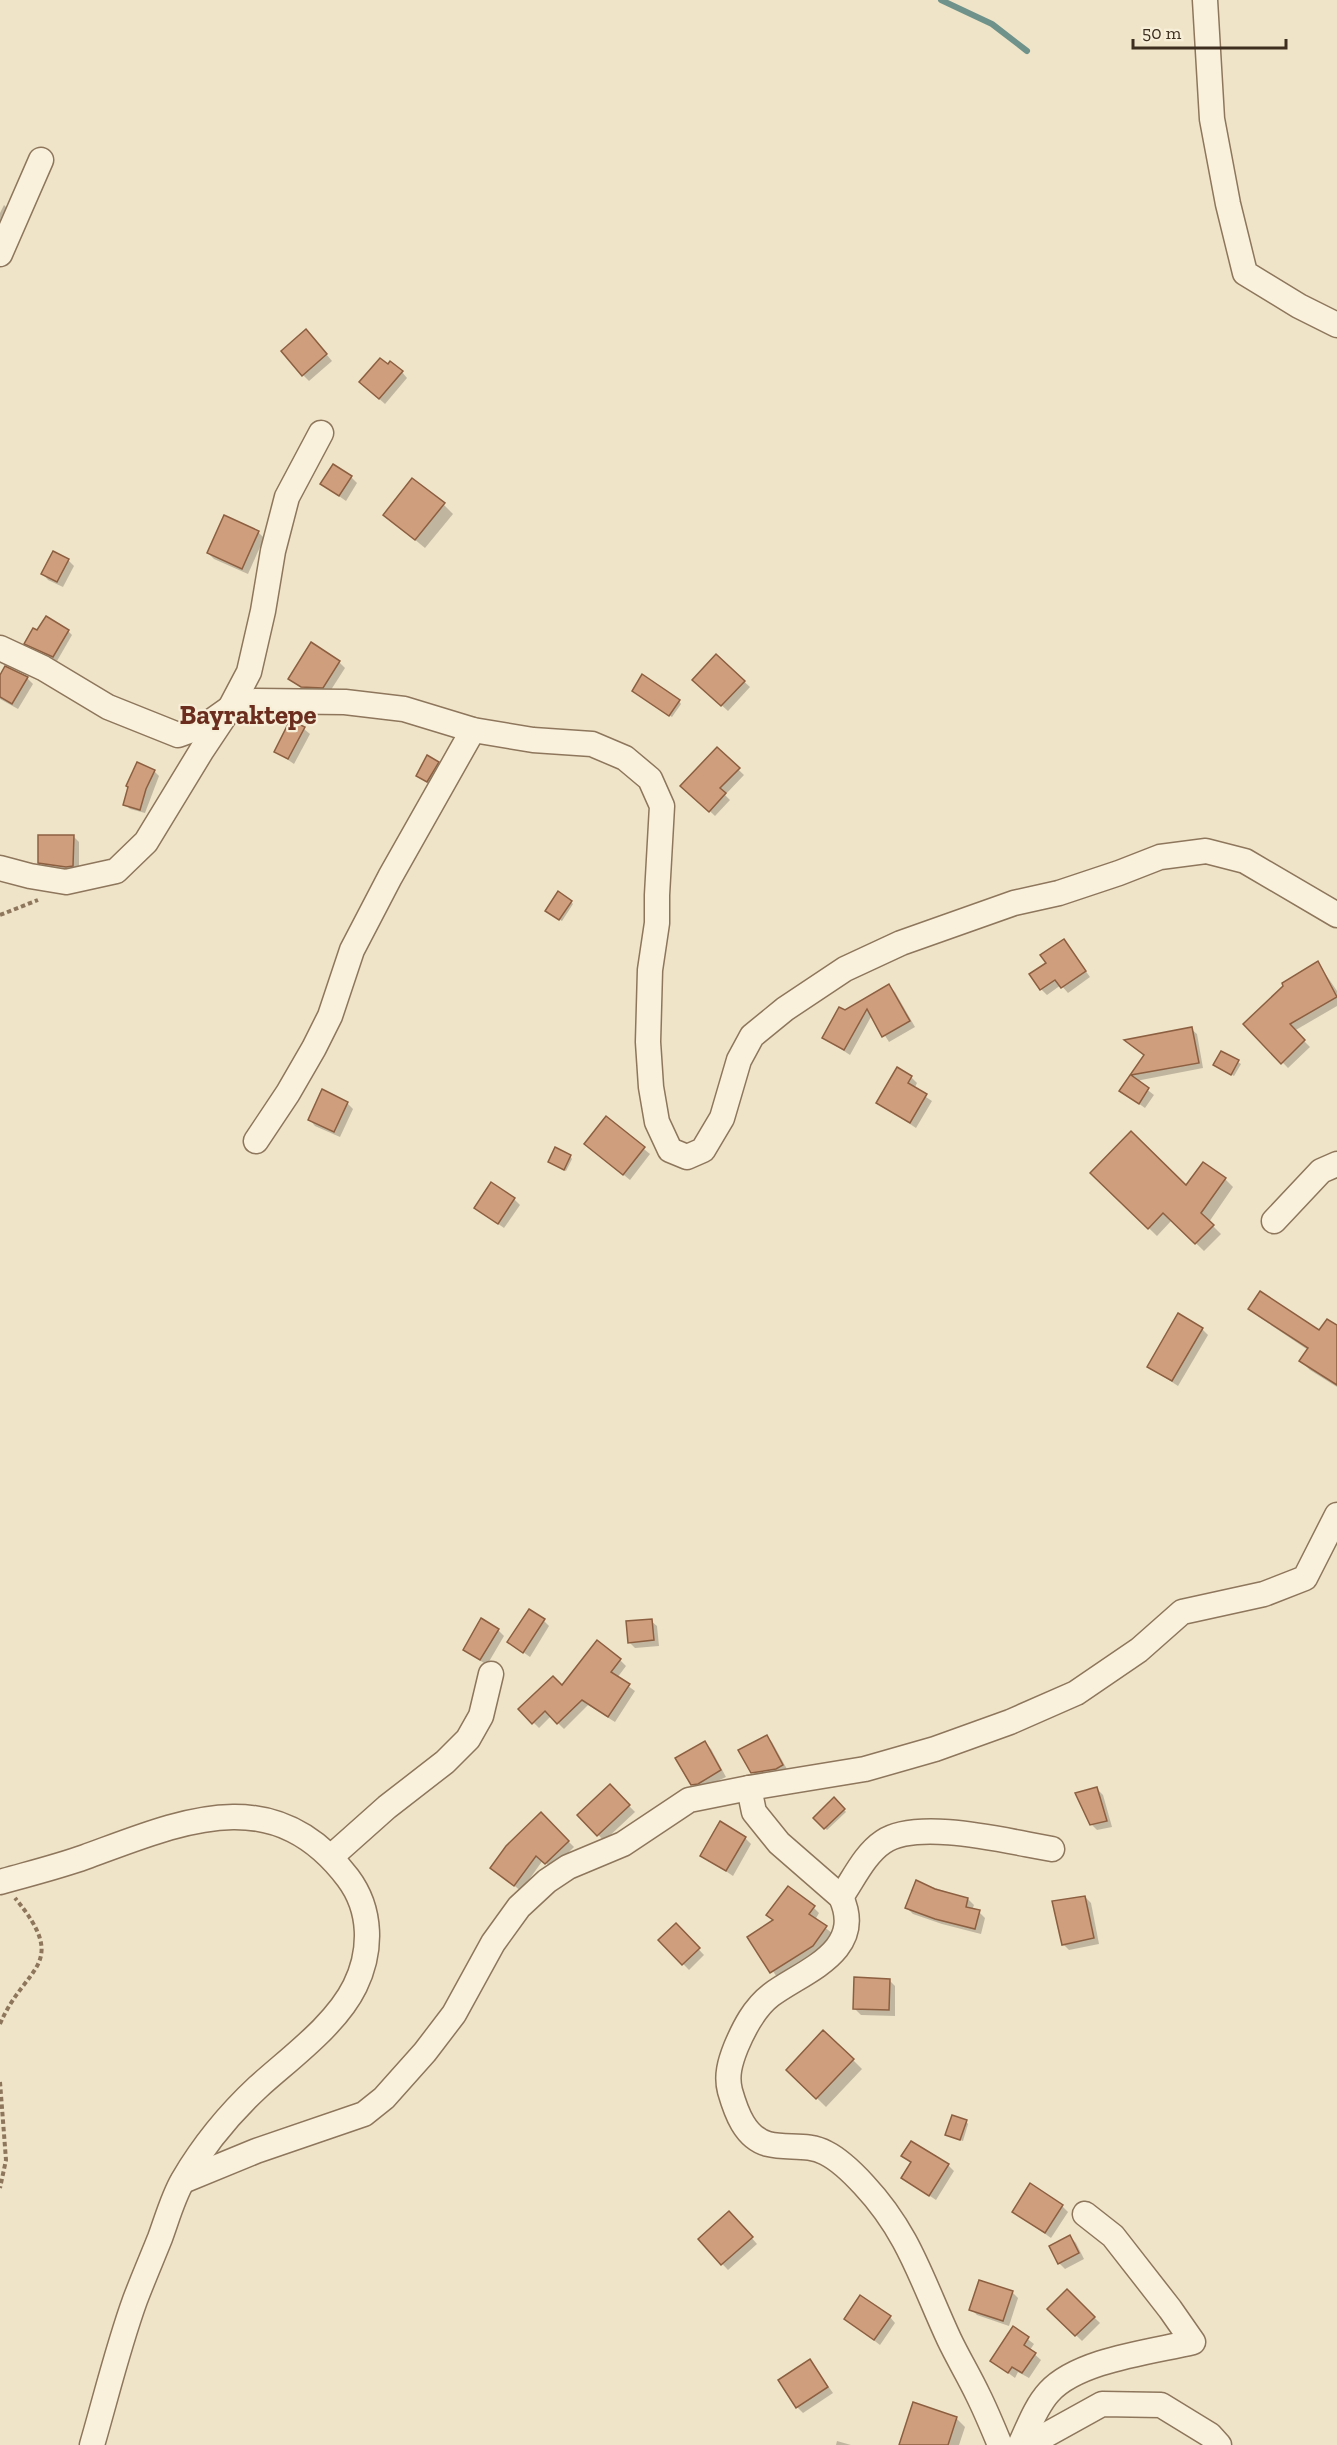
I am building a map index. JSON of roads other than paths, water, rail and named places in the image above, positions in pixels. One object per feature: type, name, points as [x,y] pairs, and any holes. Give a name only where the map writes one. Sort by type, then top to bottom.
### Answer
[{"type":"street","points":[[1204,0],[1212,119],[1228,204],[1245,273],[1299,306],[1337,325]]},
{"type":"street","points":[[0,254],[41,160]]},
{"type":"street","points":[[0,868],[66,882],[116,871],[146,842],[230,708],[249,672],[263,611],[273,551],[287,497],[321,433]]},
{"type":"street","points":[[0,648],[43,668],[108,707],[178,735],[206,725],[230,708],[255,701],[345,702],[404,709],[473,730],[533,740],[592,744],[625,759],[650,779],[662,806],[657,923],[650,970],[648,1042],[651,1086],[657,1122],[670,1150],[687,1157],[703,1150],[722,1118],[740,1060],[752,1036],[785,1009],[845,969],[901,943],[1014,903],[1059,893],[1099,880],[1160,857],[1206,851],[1245,861],[1337,915]]},
{"type":"street","points":[[256,1141],[314,1048],[330,1016],[352,950],[390,877],[473,730]]},
{"type":"street","points":[[1274,1221],[1321,1171],[1337,1164]]},
{"type":"street","points":[[183,2181],[256,2151],[364,2114],[384,2098],[425,2052],[454,2014],[493,1943],[519,1907],[546,1881],[568,1867],[623,1844],[689,1800],[865,1769],[895,1761],[1010,1722],[1076,1693],[1139,1650],[1182,1612],[1264,1594],[1305,1578],[1337,1515]]},
{"type":"street","points":[[332,1856],[387,1807],[445,1762],[468,1738],[481,1716],[491,1674]]},
{"type":"street","points":[[749,1788],[754,1812],[779,1843],[841,1897],[846,1908],[846,1920],[837,1948],[811,1972],[770,1996],[751,2015],[728,2073],[738,2117],[756,2137],[768,2144],[804,2146],[825,2152],[857,2178],[892,2217],[912,2253],[949,2340],[978,2395],[1000,2445]]},
{"type":"street","points":[[0,1882],[73,1861],[163,1829],[201,1820],[260,1819],[290,1827],[312,1839],[332,1856],[352,1884],[366,1914],[368,1938],[355,1986],[339,2010],[226,2119],[183,2181],[134,2302],[93,2445]]},
{"type":"street","points":[[841,1897],[871,1852],[885,1840],[905,1833],[933,1830],[1052,1849]]},
{"type":"street","points":[[1020,2445],[1047,2393],[1061,2380],[1080,2369],[1193,2342],[1113,2236],[1085,2214]]},
{"type":"street","points":[[1034,2445],[1046,2435],[1102,2404],[1161,2405],[1210,2435],[1220,2445]]},
{"type":"waterway","points":[[941,0],[992,24],[1027,51]]},
{"type":"district","name":"Bayraktepe","points":[[248,715]]}]
